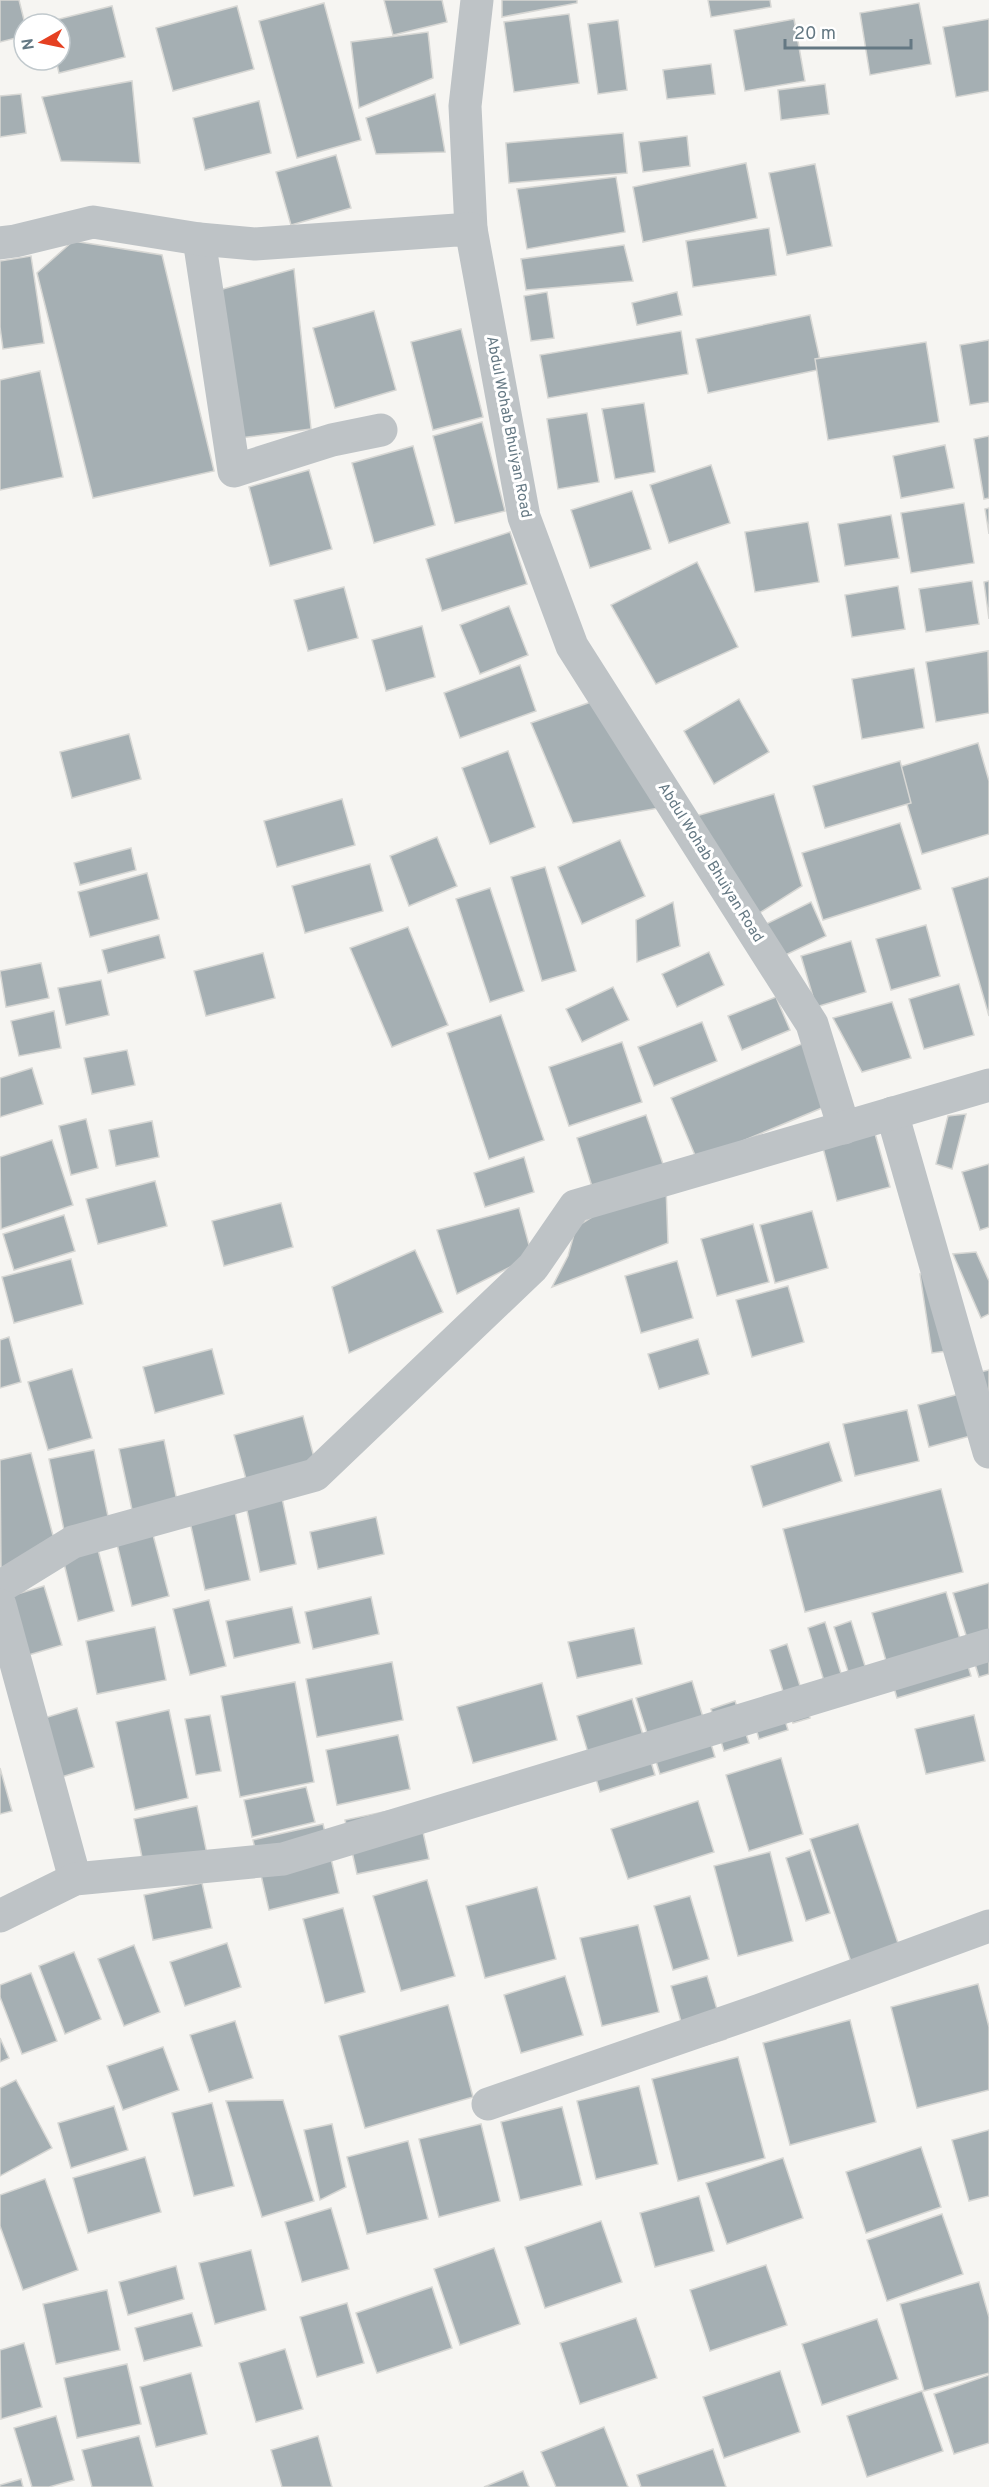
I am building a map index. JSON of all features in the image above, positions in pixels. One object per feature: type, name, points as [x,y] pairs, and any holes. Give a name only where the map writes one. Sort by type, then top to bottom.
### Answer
[{"type":"street","name":"Abdul Wohab Bhuiyan Road","points":[[477,0],[465,106],[471,230],[524,517],[572,646],[812,1024],[844,1128]]},
{"type":"street","points":[[0,243],[93,222],[199,239],[255,243],[471,230]]},
{"type":"street","points":[[199,239],[234,471],[332,440],[381,429]]},
{"type":"street","points":[[0,1587],[73,1542],[315,1475],[533,1266],[575,1206],[989,1085]]},
{"type":"street","points":[[892,1113],[989,1452]]},
{"type":"street","points":[[0,1605],[75,1879]]},
{"type":"street","points":[[0,1916],[75,1879],[283,1859],[989,1645]]},
{"type":"street","points":[[488,2103],[760,2010],[989,1926]]},
{"type":"building","points":[[0,0],[19,0],[22,12],[12,12],[12,39],[0,42]]},
{"type":"building","points":[[384,0],[442,0],[447,22],[393,35]]},
{"type":"building","points":[[502,0],[577,0],[577,3],[502,17]]},
{"type":"building","points":[[708,0],[770,0],[771,7],[711,17]]},
{"type":"building","points":[[324,3],[361,140],[297,158],[259,21]]},
{"type":"building","points":[[919,3],[931,64],[870,75],[860,13]]},
{"type":"building","points":[[112,6],[125,57],[72,70],[72,16]]},
{"type":"building","points":[[237,6],[254,69],[173,91],[156,28]]},
{"type":"building","points":[[569,14],[579,83],[514,92],[504,22]]},
{"type":"building","points":[[794,19],[805,81],[745,91],[734,30]]},
{"type":"building","points":[[989,19],[989,91],[956,97],[943,27]]},
{"type":"building","points":[[618,20],[627,90],[598,94],[588,24]]},
{"type":"building","points":[[428,32],[433,78],[359,108],[351,42]]},
{"type":"building","points":[[711,64],[715,94],[667,99],[663,70]]},
{"type":"building","points":[[132,81],[140,163],[61,161],[42,97]]},
{"type":"building","points":[[825,84],[829,114],[781,120],[778,90]]},
{"type":"building","points":[[21,94],[26,133],[0,137],[0,96]]},
{"type":"building","points":[[435,94],[445,152],[376,154],[366,118]]},
{"type":"building","points":[[259,101],[271,153],[205,170],[193,118]]},
{"type":"building","points":[[623,133],[627,173],[509,183],[506,143]]},
{"type":"building","points":[[687,136],[690,166],[643,172],[639,142]]},
{"type":"building","points":[[336,155],[351,208],[291,225],[276,172]]},
{"type":"building","points":[[746,163],[757,218],[643,242],[633,187]]},
{"type":"building","points":[[815,164],[832,246],[787,255],[769,173]]},
{"type":"building","points":[[616,177],[625,232],[527,249],[517,189]]},
{"type":"building","points":[[769,228],[776,275],[693,287],[686,241]]},
{"type":"building","points":[[73,241],[162,255],[214,471],[93,498],[37,273]]},
{"type":"building","points":[[624,245],[633,281],[526,290],[521,259]]},
{"type":"building","points":[[31,256],[44,343],[3,349],[0,327],[0,261]]},
{"type":"building","points":[[294,269],[311,429],[232,439],[205,294]]},
{"type":"building","points":[[547,292],[554,338],[531,341],[524,296]]},
{"type":"building","points":[[677,292],[682,315],[637,325],[632,303]]},
{"type":"building","points":[[374,311],[396,390],[335,408],[313,328]]},
{"type":"building","points":[[810,315],[822,369],[708,393],[696,339]]},
{"type":"building","points":[[461,329],[483,417],[433,430],[411,342]]},
{"type":"building","points":[[681,331],[688,374],[548,398],[540,355]]},
{"type":"building","points":[[989,340],[989,402],[970,405],[960,345]]},
{"type":"building","points":[[926,342],[939,422],[828,440],[815,359]]},
{"type":"building","points":[[40,371],[63,477],[0,490],[0,380]]},
{"type":"building","points":[[644,403],[655,472],[615,479],[602,409]]},
{"type":"building","points":[[587,413],[599,482],[558,489],[547,419]]},
{"type":"building","points":[[482,422],[505,511],[455,523],[433,436]]},
{"type":"building","points":[[989,436],[989,498],[984,499],[974,439]]},
{"type":"building","points":[[945,445],[954,488],[901,498],[893,456]]},
{"type":"building","points":[[413,446],[435,525],[374,543],[352,463]]},
{"type":"building","points":[[711,465],[730,523],[669,543],[650,485]]},
{"type":"building","points":[[309,470],[332,549],[270,566],[249,487]]},
{"type":"building","points":[[632,491],[651,549],[590,568],[571,510]]},
{"type":"building","points":[[964,503],[974,563],[911,573],[901,513]]},
{"type":"building","points":[[989,508],[989,534],[985,509]]},
{"type":"building","points":[[891,515],[899,558],[845,566],[838,524]]},
{"type":"building","points":[[808,522],[819,582],[755,592],[745,532]]},
{"type":"building","points":[[510,532],[527,584],[442,611],[426,559]]},
{"type":"building","points":[[697,562],[738,647],[656,684],[611,605]]},
{"type":"building","points":[[972,581],[979,624],[926,632],[919,589]]},
{"type":"building","points":[[989,581],[989,619],[984,582]]},
{"type":"building","points":[[898,586],[905,629],[852,637],[845,595]]},
{"type":"building","points":[[344,587],[358,638],[308,651],[294,600]]},
{"type":"building","points":[[509,606],[528,655],[480,674],[460,625]]},
{"type":"building","points":[[422,626],[435,677],[386,691],[372,640]]},
{"type":"building","points":[[988,651],[989,713],[936,722],[926,662]]},
{"type":"building","points":[[520,665],[536,711],[460,738],[444,693]]},
{"type":"building","points":[[914,668],[924,728],[862,739],[852,679]]},
{"type":"building","points":[[739,699],[769,752],[714,784],[684,731]]},
{"type":"building","points":[[591,702],[659,808],[573,823],[531,723]]},
{"type":"building","points":[[129,734],[141,779],[72,798],[60,752]]},
{"type":"building","points":[[978,743],[989,781],[989,834],[922,854],[896,768]]},
{"type":"building","points":[[508,751],[535,827],[490,844],[462,768]]},
{"type":"building","points":[[900,761],[911,803],[825,828],[813,786]]},
{"type":"building","points":[[774,794],[802,886],[753,917],[689,818]]},
{"type":"building","points":[[342,799],[355,845],[277,867],[264,821]]},
{"type":"building","points":[[900,823],[921,889],[823,920],[802,853]]},
{"type":"building","points":[[437,837],[457,886],[409,906],[390,856]]},
{"type":"building","points":[[620,840],[645,896],[582,924],[558,867]]},
{"type":"building","points":[[131,848],[136,870],[80,885],[74,863]]},
{"type":"building","points":[[370,864],[383,911],[305,933],[292,886]]},
{"type":"building","points":[[545,867],[576,971],[542,981],[511,877]]},
{"type":"building","points":[[147,873],[159,919],[90,937],[78,892]]},
{"type":"building","points":[[989,877],[989,1016],[952,888]]},
{"type":"building","points":[[490,888],[524,991],[490,1002],[456,899]]},
{"type":"building","points":[[673,902],[680,946],[637,962],[636,920]]},
{"type":"building","points":[[811,902],[826,936],[779,958],[764,925]]},
{"type":"building","points":[[926,925],[940,976],[891,990],[876,939]]},
{"type":"building","points":[[408,927],[448,1025],[392,1047],[350,948]]},
{"type":"building","points":[[159,935],[165,958],[108,973],[102,950]]},
{"type":"building","points":[[851,941],[866,992],[816,1007],[801,956]]},
{"type":"building","points":[[709,952],[724,985],[677,1007],[662,974]]},
{"type":"building","points":[[263,953],[275,998],[206,1016],[194,971]]},
{"type":"building","points":[[41,963],[49,998],[6,1007],[0,971]]},
{"type":"building","points":[[101,980],[109,1015],[66,1025],[58,988]]},
{"type":"building","points":[[959,984],[974,1035],[924,1049],[909,999]]},
{"type":"building","points":[[613,987],[629,1020],[582,1042],[566,1009]]},
{"type":"building","points":[[776,997],[790,1030],[742,1050],[728,1016]]},
{"type":"building","points":[[892,1002],[911,1058],[862,1072],[833,1018]]},
{"type":"building","points":[[54,1011],[61,1048],[19,1056],[11,1021]]},
{"type":"building","points":[[501,1015],[544,1140],[489,1159],[447,1033]]},
{"type":"building","points":[[702,1022],[717,1061],[654,1086],[638,1047]]},
{"type":"building","points":[[622,1042],[642,1102],[569,1126],[549,1067]]},
{"type":"building","points":[[804,1043],[829,1105],[697,1160],[671,1098]]},
{"type":"building","points":[[127,1050],[135,1085],[92,1094],[84,1058]]},
{"type":"building","points":[[32,1068],[43,1104],[0,1117],[0,1078]]},
{"type":"building","points":[[966,1114],[952,1169],[936,1164],[948,1116]]},
{"type":"building","points":[[646,1115],[664,1167],[594,1193],[577,1138]]},
{"type":"building","points":[[86,1119],[98,1168],[71,1175],[59,1126]]},
{"type":"building","points":[[152,1121],[159,1157],[116,1166],[109,1130]]},
{"type":"building","points":[[874,1130],[890,1187],[837,1201],[822,1144]]},
{"type":"building","points":[[52,1140],[73,1205],[1,1229],[0,1157]]},
{"type":"building","points":[[524,1157],[534,1192],[485,1207],[474,1173]]},
{"type":"building","points":[[989,1164],[989,1227],[980,1230],[962,1172]]},
{"type":"building","points":[[155,1181],[167,1226],[98,1244],[86,1199]]},
{"type":"building","points":[[666,1186],[668,1243],[552,1287],[568,1256],[576,1227],[603,1210]]},
{"type":"building","points":[[281,1203],[293,1247],[224,1266],[212,1221]]},
{"type":"building","points":[[519,1208],[532,1256],[457,1294],[437,1230]]},
{"type":"building","points":[[812,1211],[828,1268],[775,1283],[760,1225]]},
{"type":"building","points":[[64,1215],[75,1251],[14,1270],[3,1234]]},
{"type":"building","points":[[753,1224],[769,1282],[717,1296],[701,1239]]},
{"type":"building","points":[[415,1250],[443,1312],[349,1353],[332,1287]]},
{"type":"building","points":[[976,1252],[989,1281],[989,1314],[981,1318],[953,1254]]},
{"type":"building","points":[[71,1259],[83,1304],[14,1323],[2,1277]]},
{"type":"building","points":[[677,1261],[693,1318],[641,1333],[625,1276]]},
{"type":"building","points":[[920,1274],[933,1275],[947,1351],[932,1353]]},
{"type":"building","points":[[788,1286],[804,1342],[752,1357],[736,1300]]},
{"type":"building","points":[[9,1337],[21,1382],[0,1388],[0,1340]]},
{"type":"building","points":[[698,1339],[709,1374],[659,1389],[648,1354]]},
{"type":"building","points":[[212,1349],[224,1394],[155,1413],[143,1367]]},
{"type":"building","points":[[72,1369],[92,1438],[48,1450],[28,1382]]},
{"type":"building","points":[[989,1370],[989,1400],[980,1372]]},
{"type":"building","points":[[963,1393],[974,1435],[929,1447],[918,1405]]},
{"type":"building","points":[[907,1410],[919,1461],[855,1476],[843,1424]]},
{"type":"building","points":[[303,1416],[315,1461],[246,1479],[234,1435]]},
{"type":"building","points":[[164,1440],[179,1510],[134,1519],[119,1449]]},
{"type":"building","points":[[829,1442],[842,1481],[763,1507],[751,1466]]},
{"type":"building","points":[[94,1450],[109,1521],[64,1530],[49,1459]]},
{"type":"building","points":[[31,1453],[55,1543],[1,1568],[0,1460]]},
{"type":"building","points":[[941,1489],[963,1572],[805,1612],[783,1529]]},
{"type":"building","points":[[282,1498],[296,1564],[260,1572],[246,1506]]},
{"type":"building","points":[[235,1512],[250,1580],[205,1590],[190,1522]]},
{"type":"building","points":[[376,1517],[384,1554],[318,1569],[310,1532]]},
{"type":"building","points":[[152,1531],[169,1596],[132,1606],[116,1540]]},
{"type":"building","points":[[97,1546],[114,1611],[78,1621],[62,1555]]},
{"type":"building","points":[[989,1583],[989,1674],[979,1677],[953,1593]]},
{"type":"building","points":[[44,1586],[62,1645],[22,1657],[4,1598]]},
{"type":"building","points":[[946,1592],[971,1676],[897,1698],[872,1613]]},
{"type":"building","points":[[371,1597],[379,1634],[313,1649],[305,1612]]},
{"type":"building","points":[[209,1600],[226,1666],[190,1675],[173,1609]]},
{"type":"building","points":[[292,1607],[300,1643],[234,1658],[226,1621]]},
{"type":"building","points":[[851,1621],[874,1695],[857,1700],[834,1627]]},
{"type":"building","points":[[825,1622],[848,1696],[830,1701],[808,1628]]},
{"type":"building","points":[[155,1627],[166,1680],[97,1694],[86,1641]]},
{"type":"building","points":[[634,1628],[642,1664],[577,1678],[568,1642]]},
{"type":"building","points":[[787,1644],[810,1718],[793,1723],[770,1650]]},
{"type":"building","points":[[392,1662],[403,1720],[317,1737],[306,1679]]},
{"type":"building","points":[[692,1681],[715,1757],[660,1774],[636,1698]]},
{"type":"building","points":[[295,1682],[314,1782],[240,1797],[221,1696]]},
{"type":"building","points":[[542,1683],[557,1740],[473,1763],[457,1707]]},
{"type":"building","points":[[777,1695],[788,1730],[759,1739],[749,1704]]},
{"type":"building","points":[[632,1699],[655,1775],[600,1792],[577,1716]]},
{"type":"building","points":[[735,1701],[749,1743],[724,1751],[711,1709]]},
{"type":"building","points":[[77,1708],[94,1767],[55,1779],[38,1720]]},
{"type":"building","points":[[169,1710],[188,1798],[135,1810],[116,1722]]},
{"type":"building","points":[[210,1715],[221,1771],[196,1775],[185,1719]]},
{"type":"building","points":[[974,1715],[985,1761],[926,1774],[915,1729]]},
{"type":"building","points":[[398,1735],[410,1789],[337,1805],[326,1750]]},
{"type":"building","points":[[781,1758],[803,1834],[749,1851],[726,1775]]},
{"type":"building","points":[[0,1768],[12,1811],[0,1814]]},
{"type":"building","points":[[306,1787],[315,1822],[252,1837],[244,1800]]},
{"type":"building","points":[[698,1801],[714,1852],[628,1879],[611,1829]]},
{"type":"building","points":[[417,1805],[429,1859],[357,1874],[345,1820]]},
{"type":"building","points":[[197,1806],[207,1854],[144,1867],[134,1819]]},
{"type":"building","points":[[323,1824],[339,1893],[269,1910],[253,1840]]},
{"type":"building","points":[[858,1824],[899,1946],[851,1962],[810,1839]]},
{"type":"building","points":[[810,1850],[830,1913],[806,1921],[786,1858]]},
{"type":"building","points":[[770,1852],[793,1941],[738,1956],[714,1866]]},
{"type":"building","points":[[427,1880],[455,1976],[401,1991],[373,1896]]},
{"type":"building","points":[[202,1883],[212,1928],[153,1940],[144,1895]]},
{"type":"building","points":[[537,1887],[556,1959],[485,1978],[466,1906]]},
{"type":"building","points":[[690,1896],[709,1959],[673,1970],[654,1906]]},
{"type":"building","points":[[343,1908],[365,1992],[325,2003],[303,1919]]},
{"type":"building","points":[[638,1925],[659,2012],[602,2026],[580,1938]]},
{"type":"building","points":[[227,1943],[241,1987],[185,2006],[170,1962]]},
{"type":"building","points":[[134,1945],[160,2012],[124,2026],[98,1959]]},
{"type":"building","points":[[74,1952],[101,2019],[65,2034],[39,1966]]},
{"type":"building","points":[[31,1973],[57,2041],[22,2054],[0,1997],[0,1985]]},
{"type":"building","points":[[565,1976],[583,2035],[521,2053],[504,1995]]},
{"type":"building","points":[[707,1976],[726,2039],[689,2050],[671,1986]]},
{"type":"building","points":[[978,1984],[989,2027],[989,2090],[917,2108],[891,2007]]},
{"type":"building","points":[[448,2005],[473,2097],[365,2128],[339,2036]]},
{"type":"building","points":[[850,2020],[876,2122],[790,2145],[763,2043]]},
{"type":"building","points":[[235,2021],[253,2078],[209,2092],[190,2035]]},
{"type":"building","points":[[0,2038],[9,2058],[0,2062]]},
{"type":"building","points":[[163,2047],[179,2090],[123,2110],[107,2066]]},
{"type":"building","points":[[738,2057],[765,2158],[678,2181],[652,2079]]},
{"type":"building","points":[[16,2080],[52,2148],[0,2176],[0,2088]]},
{"type":"building","points":[[639,2086],[658,2164],[596,2179],[577,2101]]},
{"type":"building","points":[[283,2100],[314,2201],[262,2217],[226,2101]]},
{"type":"building","points":[[212,2103],[234,2186],[194,2196],[172,2113]]},
{"type":"building","points":[[114,2106],[128,2150],[71,2168],[58,2123]]},
{"type":"building","points":[[562,2107],[582,2185],[520,2200],[501,2122]]},
{"type":"building","points":[[332,2124],[346,2187],[320,2200],[304,2130]]},
{"type":"building","points":[[481,2124],[500,2201],[439,2217],[419,2139]]},
{"type":"building","points":[[989,2130],[989,2196],[969,2201],[952,2140]]},
{"type":"building","points":[[408,2141],[428,2219],[367,2234],[347,2157]]},
{"type":"building","points":[[921,2147],[941,2207],[866,2233],[846,2172]]},
{"type":"building","points":[[145,2157],[161,2212],[88,2233],[73,2178]]},
{"type":"building","points":[[783,2158],[803,2218],[727,2244],[706,2183]]},
{"type":"building","points":[[45,2179],[78,2270],[23,2290],[0,2226],[0,2195]]},
{"type":"building","points":[[699,2196],[714,2251],[655,2267],[640,2213]]},
{"type":"building","points":[[331,2208],[349,2269],[302,2282],[285,2222]]},
{"type":"building","points":[[942,2214],[963,2274],[887,2301],[867,2240]]},
{"type":"building","points":[[601,2221],[622,2282],[545,2308],[525,2247]]},
{"type":"building","points":[[494,2248],[520,2324],[460,2345],[434,2269]]},
{"type":"building","points":[[251,2250],[266,2310],[215,2324],[199,2263]]},
{"type":"building","points":[[766,2265],[787,2325],[710,2351],[690,2290]]},
{"type":"building","points":[[176,2266],[184,2299],[128,2315],[119,2282]]},
{"type":"building","points":[[979,2282],[989,2317],[989,2373],[924,2391],[900,2304]]},
{"type":"building","points":[[432,2287],[452,2348],[377,2373],[356,2313]]},
{"type":"building","points":[[107,2290],[120,2350],[56,2364],[43,2304]]},
{"type":"building","points":[[347,2303],[364,2363],[317,2377],[300,2317]]},
{"type":"building","points":[[192,2313],[202,2346],[144,2361],[135,2328]]},
{"type":"building","points":[[636,2318],[657,2378],[580,2404],[560,2343]]},
{"type":"building","points":[[877,2319],[898,2379],[822,2405],[802,2344]]},
{"type":"building","points":[[24,2343],[42,2407],[1,2419],[0,2350]]},
{"type":"building","points":[[285,2349],[303,2409],[256,2422],[239,2363]]},
{"type":"building","points":[[127,2364],[141,2424],[77,2438],[64,2378]]},
{"type":"building","points":[[780,2371],[800,2432],[724,2458],[703,2397]]},
{"type":"building","points":[[191,2373],[207,2434],[156,2447],[140,2387]]},
{"type":"building","points":[[989,2375],[989,2443],[954,2454],[934,2394]]},
{"type":"building","points":[[922,2391],[943,2451],[867,2477],[847,2416]]},
{"type":"building","points":[[56,2416],[74,2480],[49,2487],[32,2487],[14,2428]]},
{"type":"building","points":[[604,2427],[628,2487],[556,2487],[541,2452]]},
{"type":"building","points":[[139,2436],[153,2487],[92,2487],[82,2450]]},
{"type":"building","points":[[318,2436],[332,2487],[282,2487],[271,2450]]},
{"type":"building","points":[[713,2449],[726,2487],[641,2487],[637,2475]]},
{"type":"building","points":[[523,2471],[529,2487],[484,2487]]},
{"type":"building","points":[[21,2479],[23,2487],[0,2487],[0,2485]]}]
